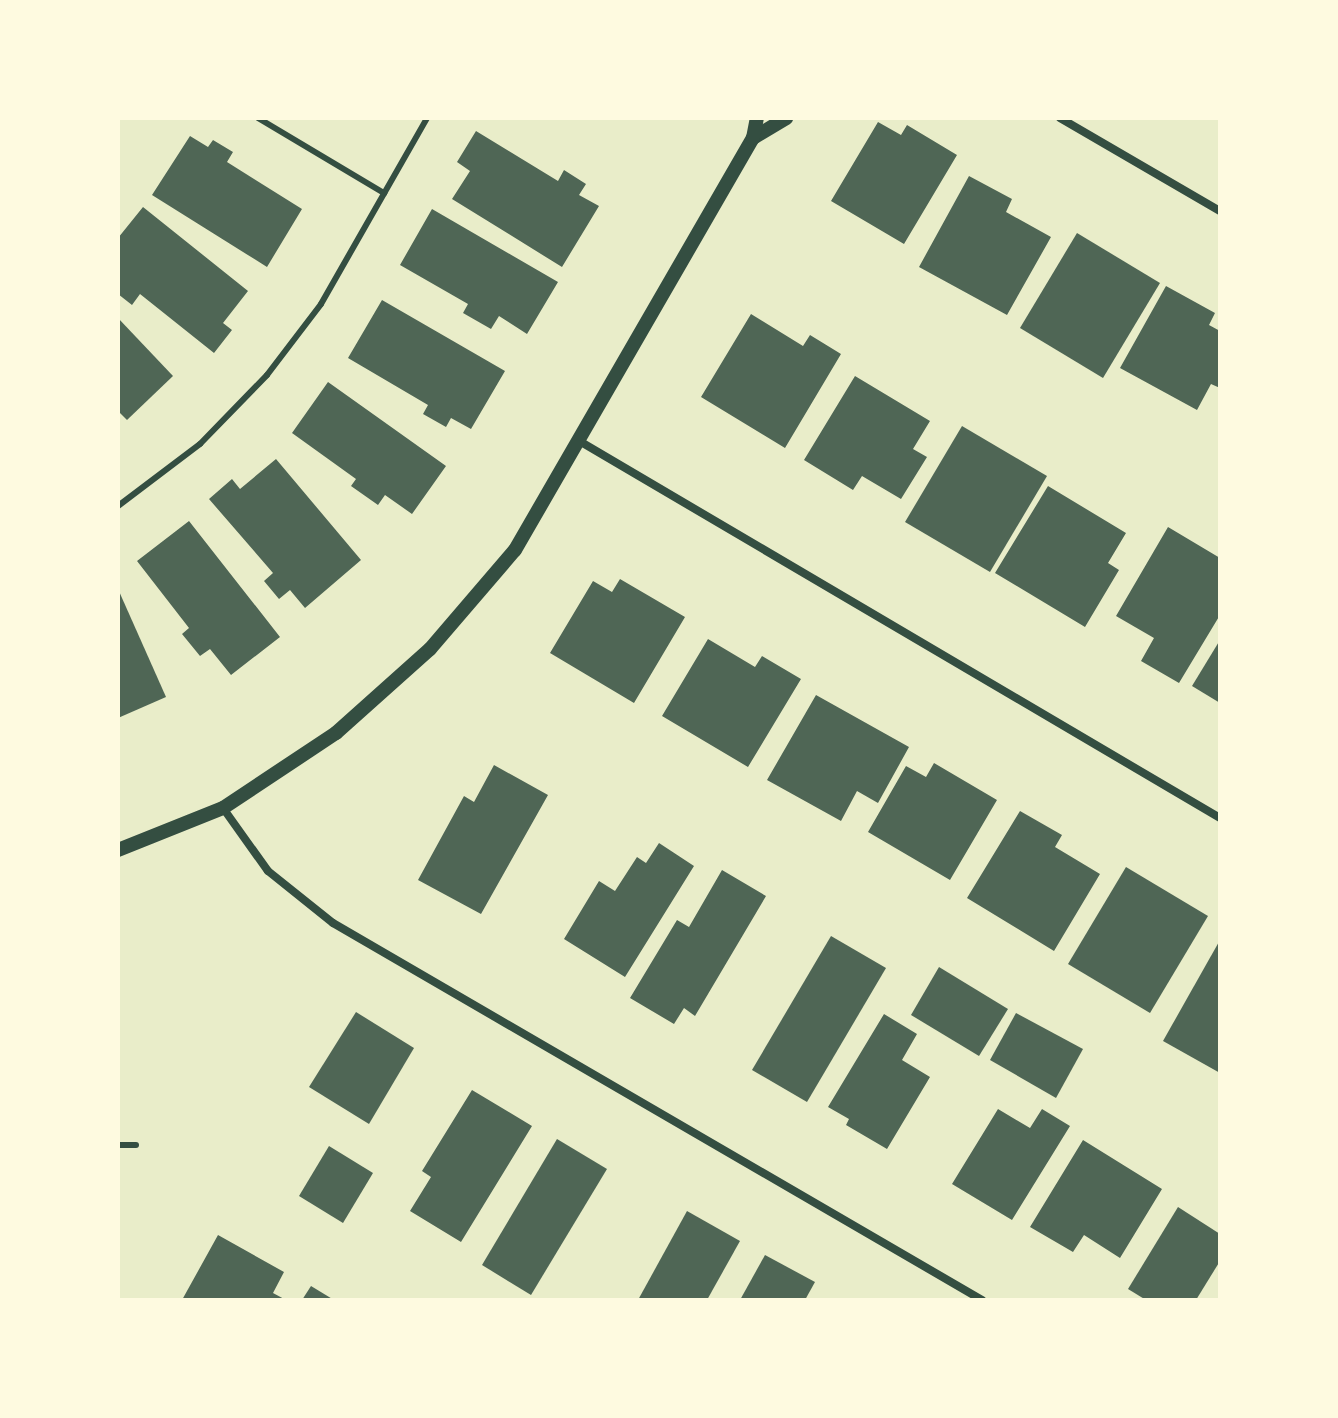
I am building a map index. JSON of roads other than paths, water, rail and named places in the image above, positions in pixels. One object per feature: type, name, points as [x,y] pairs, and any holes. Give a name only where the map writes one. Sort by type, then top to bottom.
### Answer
[{"type":"street","points":[[118,850],[223,808],[336,733],[430,649],[515,550],[581,442],[753,138],[757,118]]},
{"type":"street","points":[[753,138],[786,118]]},
{"type":"street","points":[[1060,118],[1220,211]]},
{"type":"street","points":[[581,442],[1220,818]]},
{"type":"street","points":[[223,808],[268,871],[333,923],[982,1300]]},
{"type":"lane","points":[[258,118],[384,193]]},
{"type":"lane","points":[[118,506],[200,444],[267,375],[321,304],[427,118]]},
{"type":"lane","points":[[118,1145],[136,1145]]}]
